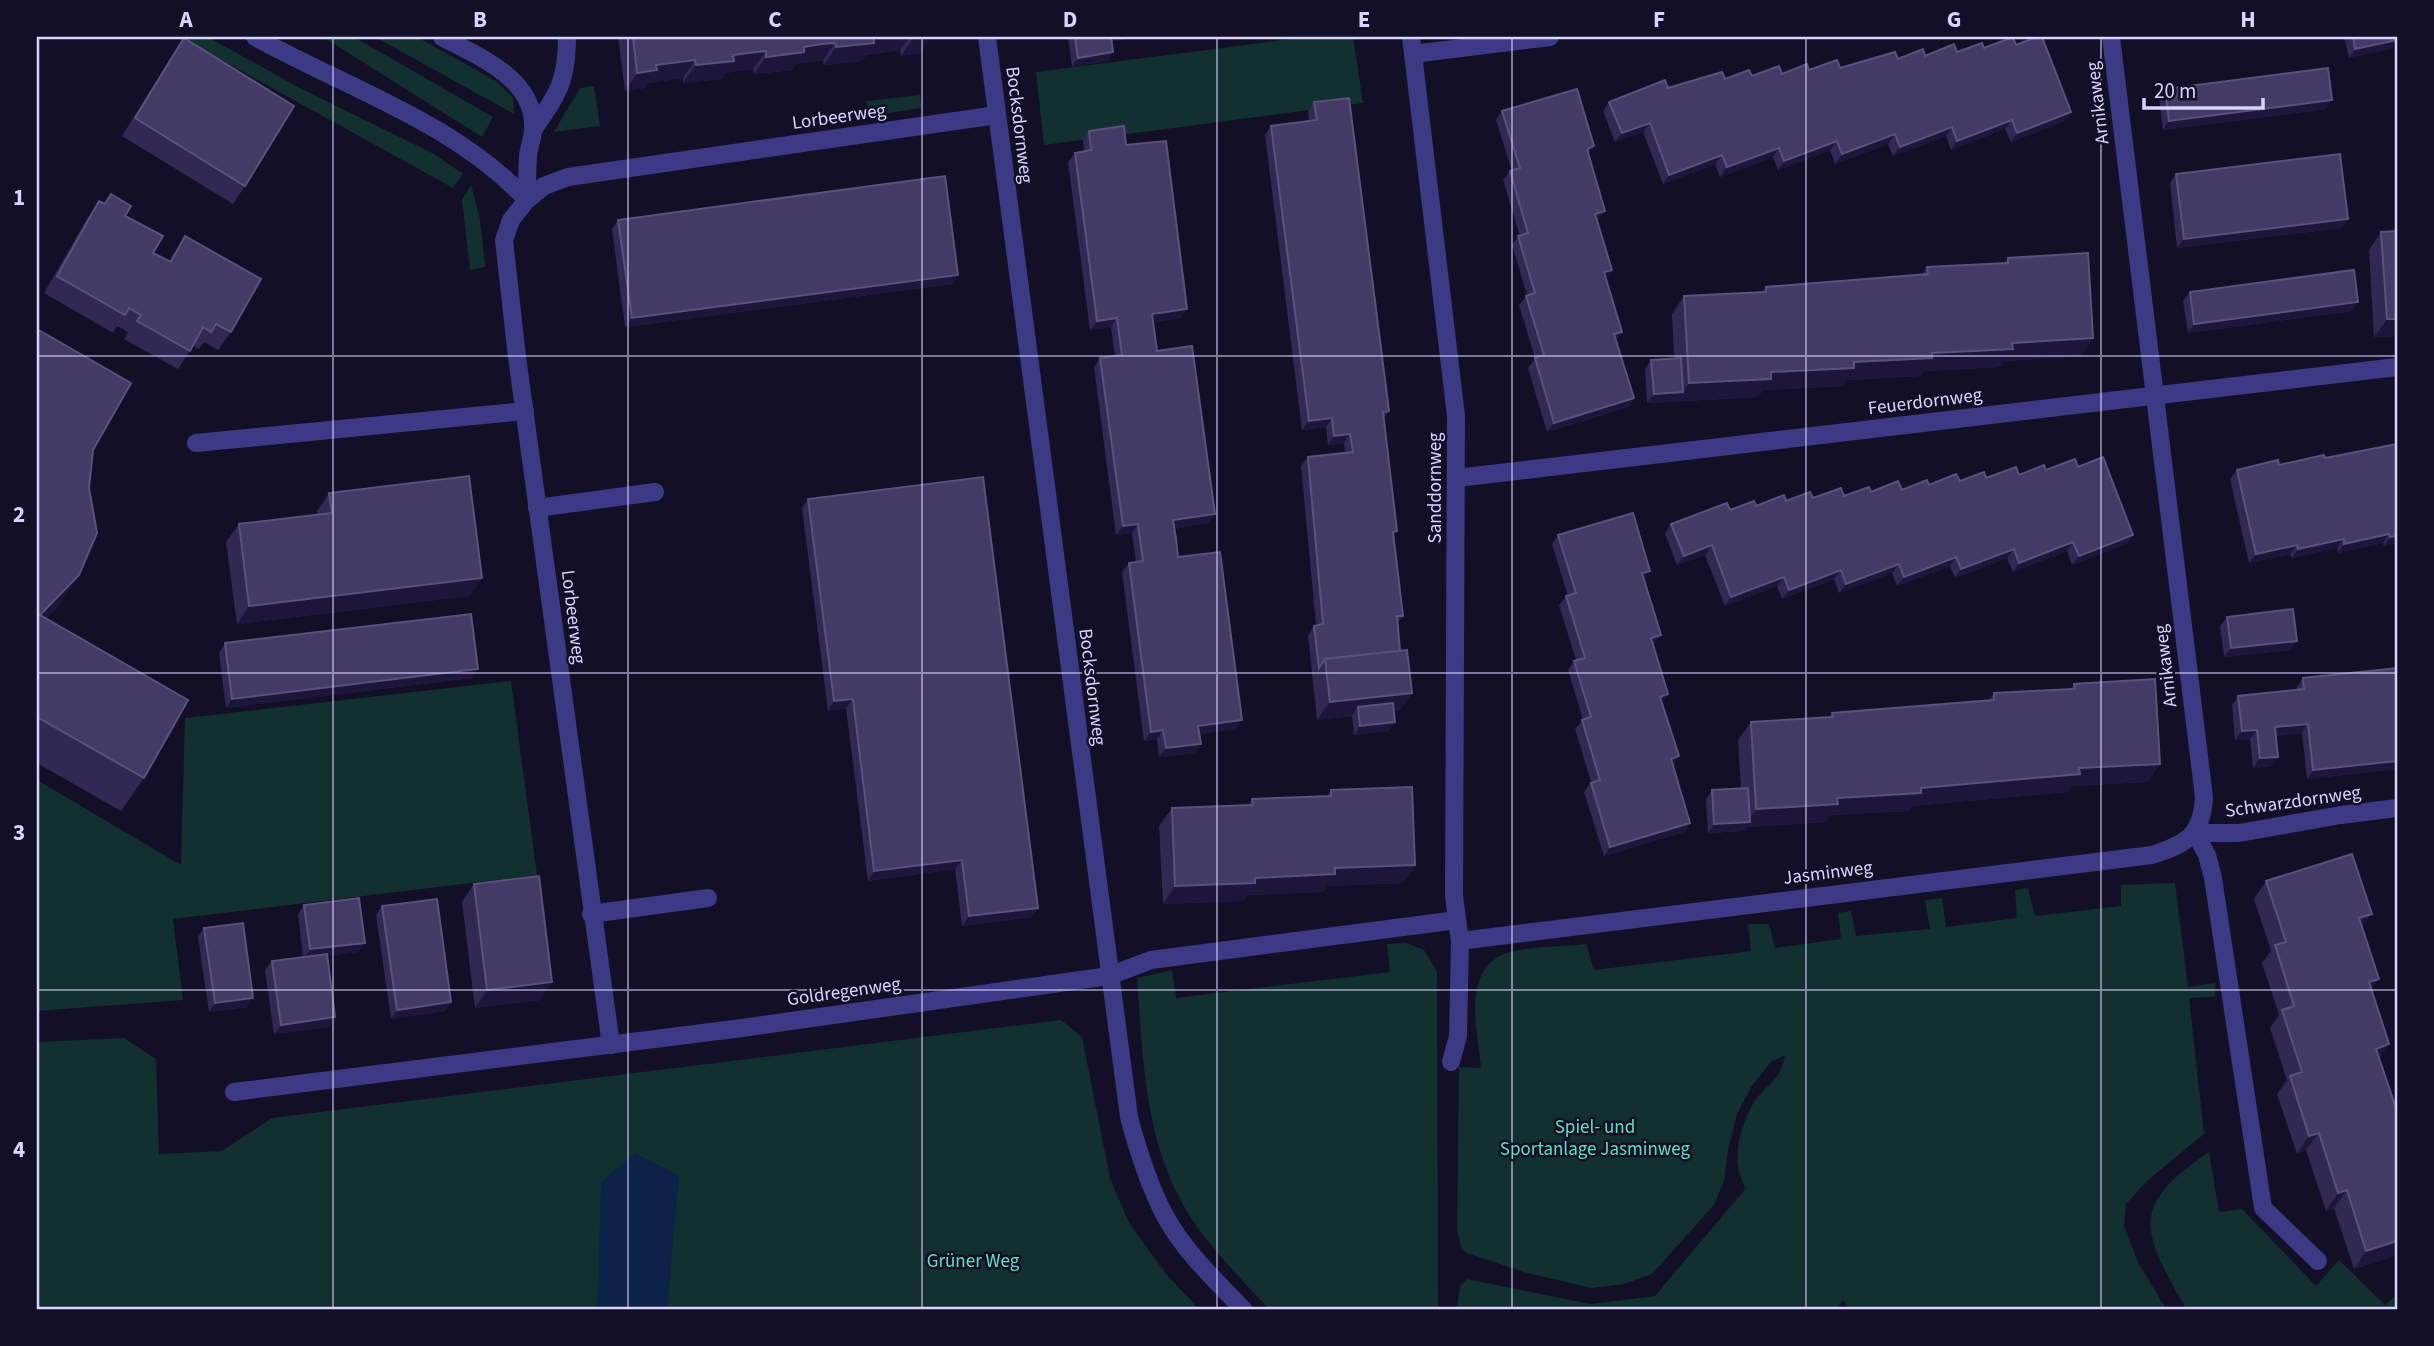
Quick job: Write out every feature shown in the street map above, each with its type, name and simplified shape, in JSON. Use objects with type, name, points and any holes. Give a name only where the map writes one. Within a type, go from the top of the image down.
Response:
[{"type":"street","points":[[256,37],[441,132],[503,175],[527,200]]},
{"type":"street","points":[[442,37],[503,71],[520,88],[532,108],[533,130],[528,153],[527,200]]},
{"type":"street","points":[[533,130],[556,97],[567,69],[567,37]]},
{"type":"street","name":"Bocksdornweg","points":[[987,37],[1129,1117],[1144,1170],[1165,1215],[1194,1257],[1243,1309]]},
{"type":"street","points":[[1412,45],[1550,37]]},
{"type":"street","name":"Arnikaweg","points":[[2111,37],[2204,797],[2203,816],[2195,833]]},
{"type":"street","name":"Sanddornweg","points":[[1412,45],[1456,416],[1454,896],[1460,941],[1458,1036],[1451,1062]]},
{"type":"street","name":"Lorbeerweg","points":[[611,1045],[537,508],[504,240],[511,220],[527,200],[544,186],[568,177],[997,115]]},
{"type":"street","name":"Feuerdornweg","points":[[1457,478],[2397,367]]},
{"type":"street","points":[[196,443],[525,411]]},
{"type":"street","points":[[537,508],[655,492]]},
{"type":"street","name":"Schwarzdornweg","points":[[2195,833],[2239,833],[2397,808]]},
{"type":"street","points":[[2195,833],[2207,855],[2213,878],[2263,1208],[2318,1261]]},
{"type":"street","name":"Jasminweg","points":[[1460,941],[2152,855],[2177,847],[2195,833]]},
{"type":"street","points":[[591,914],[708,898]]},
{"type":"street","name":"Goldregenweg","points":[[234,1092],[611,1045],[1109,976],[1151,960],[1458,920]]},
{"type":"green space","points":[[180,37],[208,37],[298,87],[434,154],[463,174],[453,188]]},
{"type":"green space","points":[[323,37],[354,37],[493,117],[482,137]]},
{"type":"green space","points":[[375,37],[417,37],[496,81],[513,97],[514,114]]},
{"type":"green space","points":[[1306,37],[1353,37],[1363,103],[1044,145],[1036,72]]},
{"type":"green space","points":[[594,86],[600,126],[554,132],[580,88]]},
{"type":"green space","points":[[920,95],[921,108],[875,115],[865,101]]},
{"type":"green space","points":[[471,185],[480,219],[485,267],[470,270],[462,200]]},
{"type":"green space","points":[[511,681],[537,875],[173,919],[183,1000],[37,1011],[37,780],[181,865],[185,718]]},
{"type":"green space","name":"Spiel- und Sportanlage Jasminweg","points":[[2175,883],[2188,987],[2215,983],[2215,997],[2189,998],[2204,1134],[2148,1180],[2126,1204],[2124,1227],[2138,1262],[2166,1309],[1849,1309],[1843,1300],[1837,1309],[1457,1309],[1460,1286],[1467,1279],[1590,1304],[1655,1296],[1746,1188],[1738,1168],[1740,1135],[1753,1104],[1780,1071],[1785,1055],[1771,1062],[1751,1087],[1737,1114],[1724,1181],[1714,1205],[1652,1274],[1624,1284],[1591,1288],[1524,1272],[1467,1253],[1461,1247],[1457,1230],[1459,1067],[1481,1068],[1475,1005],[1477,989],[1482,975],[1491,963],[1504,954],[1533,948],[1586,944],[1594,970],[1751,951],[1748,924],[1769,924],[1775,948],[1841,939],[1838,913],[1851,911],[1856,936],[1930,929],[1925,900],[1942,898],[1946,927],[2017,918],[2015,890],[2028,888],[2035,916],[2121,906],[2121,885]]},
{"type":"green space","points":[[1407,943],[1424,950],[1437,971],[1438,1309],[1269,1309],[1199,1229],[1175,1189],[1163,1160],[1148,1101],[1137,978],[1172,970],[1176,998],[1390,972],[1387,944]]},
{"type":"green space","name":"Grüner Weg","points":[[1061,1020],[1082,1037],[1110,1178],[1129,1223],[1166,1274],[1199,1309],[37,1309],[37,1042],[124,1038],[156,1059],[159,1154],[222,1151],[272,1118]]},
{"type":"green space","points":[[2209,1152],[2219,1212],[2242,1209],[2316,1286],[2339,1260],[2385,1305],[2397,1294],[2397,1309],[2186,1309],[2160,1260],[2153,1240],[2151,1222],[2154,1206],[2165,1189],[2183,1171]]},
{"type":"water","points":[[635,1153],[679,1175],[667,1309],[597,1309],[601,1182]]},
{"type":"building","points":[[633,37],[874,37],[874,43],[836,47],[835,43],[821,44],[804,47],[804,52],[766,57],[766,51],[748,53],[733,55],[734,61],[696,65],[695,60],[656,65],[657,70],[637,73]]},
{"type":"building","points":[[1111,37],[1113,52],[1078,58],[1075,38]]},
{"type":"building","points":[[2013,37],[2016,45],[2042,37],[2071,112],[2017,133],[2012,120],[1957,141],[1952,127],[1900,147],[1895,134],[1842,154],[1837,141],[1784,161],[1779,148],[1727,167],[1722,155],[1669,175],[1650,123],[1622,133],[1609,102],[1665,80],[1668,88],[1722,72],[1725,79],[1749,70],[1752,76],[1779,66],[1782,74],[1807,64],[1809,70],[1837,60],[1840,68],[1895,52],[1898,59],[1923,49],[1925,56],[1954,44],[1957,52],[1982,43],[1984,48]]},
{"type":"building","points":[[2353,37],[2397,37],[2397,40],[2355,49]]},
{"type":"building","points":[[184,38],[294,106],[245,186],[135,118]]},
{"type":"building","points":[[2328,68],[2332,100],[2169,121],[2165,89]]},
{"type":"building","points":[[1577,89],[1594,146],[1587,149],[1605,211],[1595,214],[1612,270],[1604,272],[1622,332],[1614,334],[1634,398],[1554,423],[1535,358],[1544,355],[1526,296],[1535,293],[1518,236],[1528,233],[1510,171],[1520,168],[1502,111]]},
{"type":"building","points":[[1349,98],[1389,411],[1383,412],[1397,531],[1393,532],[1403,616],[1397,616],[1400,651],[1325,659],[1319,668],[1314,626],[1323,624],[1308,457],[1353,452],[1350,434],[1334,436],[1332,418],[1309,421],[1271,126],[1317,120],[1314,102]]},
{"type":"building","points":[[1124,126],[1126,145],[1166,141],[1187,309],[1152,314],[1157,351],[1192,346],[1215,514],[1173,520],[1178,557],[1220,552],[1242,720],[1198,726],[1201,744],[1166,748],[1163,730],[1151,732],[1129,563],[1143,561],[1138,524],[1123,526],[1100,358],[1122,355],[1117,318],[1097,321],[1075,153],[1091,150],[1089,131]]},
{"type":"building","points":[[2340,154],[2348,219],[2184,239],[2176,174]]},
{"type":"building","points":[[945,176],[958,275],[632,318],[618,220]]},
{"type":"building","points":[[111,194],[131,206],[125,216],[163,236],[153,253],[171,262],[185,236],[261,279],[231,332],[216,324],[211,332],[203,327],[190,351],[137,321],[141,315],[129,308],[125,315],[57,276],[99,201],[105,204]]},
{"type":"building","points":[[2397,231],[2397,319],[2387,319],[2381,232]]},
{"type":"building","points":[[2088,253],[2093,338],[2012,343],[2013,349],[1932,353],[1932,358],[1854,362],[1854,368],[1771,372],[1771,379],[1689,383],[1684,296],[1766,292],[1766,287],[1928,274],[1927,267],[2008,263],[2008,258]]},
{"type":"building","points":[[2354,270],[2358,302],[2194,324],[2190,292]]},
{"type":"building","points":[[37,329],[131,383],[93,450],[89,488],[97,533],[79,575],[40,615],[188,700],[144,778],[37,717]]},
{"type":"building","points":[[1681,358],[1683,392],[1654,394],[1651,360]]},
{"type":"building","points":[[2397,444],[2397,536],[2390,537],[2389,534],[2344,544],[2344,539],[2298,549],[2297,545],[2256,554],[2237,470],[2278,460],[2279,465]]},
{"type":"building","points":[[2103,457],[2133,535],[2079,556],[2073,542],[2019,563],[2014,549],[1961,569],[1956,557],[1904,577],[1899,564],[1846,584],[1841,570],[1789,590],[1784,577],[1731,597],[1712,545],[1684,556],[1671,524],[1727,503],[1730,510],[1754,501],[1756,506],[1784,495],[1786,501],[1810,492],[1813,498],[1841,488],[1844,496],[1869,487],[1871,492],[1898,481],[1902,490],[1927,480],[1929,485],[1956,474],[1960,481],[1984,472],[1986,478],[2016,467],[2019,475],[2044,465],[2046,470],[2075,459],[2078,467]]},
{"type":"building","points":[[469,476],[482,578],[249,606],[239,524],[332,513],[329,493]]},
{"type":"building","points":[[983,477],[1038,908],[969,916],[962,860],[874,871],[853,699],[834,701],[808,499]]},
{"type":"building","points":[[1633,513],[1650,571],[1642,573],[1661,635],[1651,638],[1668,694],[1660,697],[1679,756],[1671,759],[1690,823],[1610,847],[1591,783],[1600,780],[1582,720],[1591,717],[1574,661],[1585,658],[1566,596],[1576,593],[1558,535]]},
{"type":"building","points":[[2293,609],[2297,641],[2231,648],[2227,617]]},
{"type":"building","points":[[471,614],[478,669],[232,699],[225,643]]},
{"type":"building","points":[[1407,650],[1412,693],[1330,702],[1325,659]]},
{"type":"building","points":[[2397,668],[2397,761],[2313,770],[2308,724],[2275,727],[2278,757],[2260,758],[2257,730],[2242,731],[2238,696],[2304,689],[2303,678]]},
{"type":"building","points":[[2155,679],[2160,764],[2079,768],[2080,774],[1921,788],[1921,793],[1837,798],[1838,804],[1756,809],[1751,722],[1833,717],[1832,713],[1994,700],[1994,693],[2075,689],[2074,684]]},
{"type":"building","points":[[1393,703],[1395,722],[1360,726],[1358,707]]},
{"type":"building","points":[[1412,787],[1415,865],[1335,868],[1335,874],[1255,878],[1255,883],[1175,886],[1172,808],[1253,805],[1252,799],[1331,796],[1331,790]]},
{"type":"building","points":[[1748,788],[1750,822],[1714,824],[1712,790]]},
{"type":"building","points":[[2352,854],[2372,914],[2359,918],[2379,979],[2369,982],[2389,1044],[2376,1049],[2397,1108],[2397,1241],[2366,1251],[2347,1190],[2338,1193],[2319,1133],[2309,1136],[2290,1076],[2302,1072],[2282,1010],[2294,1006],[2275,945],[2286,942],[2266,881]]},
{"type":"building","points":[[539,876],[552,982],[487,990],[474,884]]},
{"type":"building","points":[[359,898],[365,943],[310,949],[304,905]]},
{"type":"building","points":[[437,899],[451,1002],[397,1010],[382,906]]},
{"type":"building","points":[[243,923],[253,998],[215,1003],[204,928]]},
{"type":"building","points":[[327,954],[335,1017],[281,1025],[272,961]]}]
